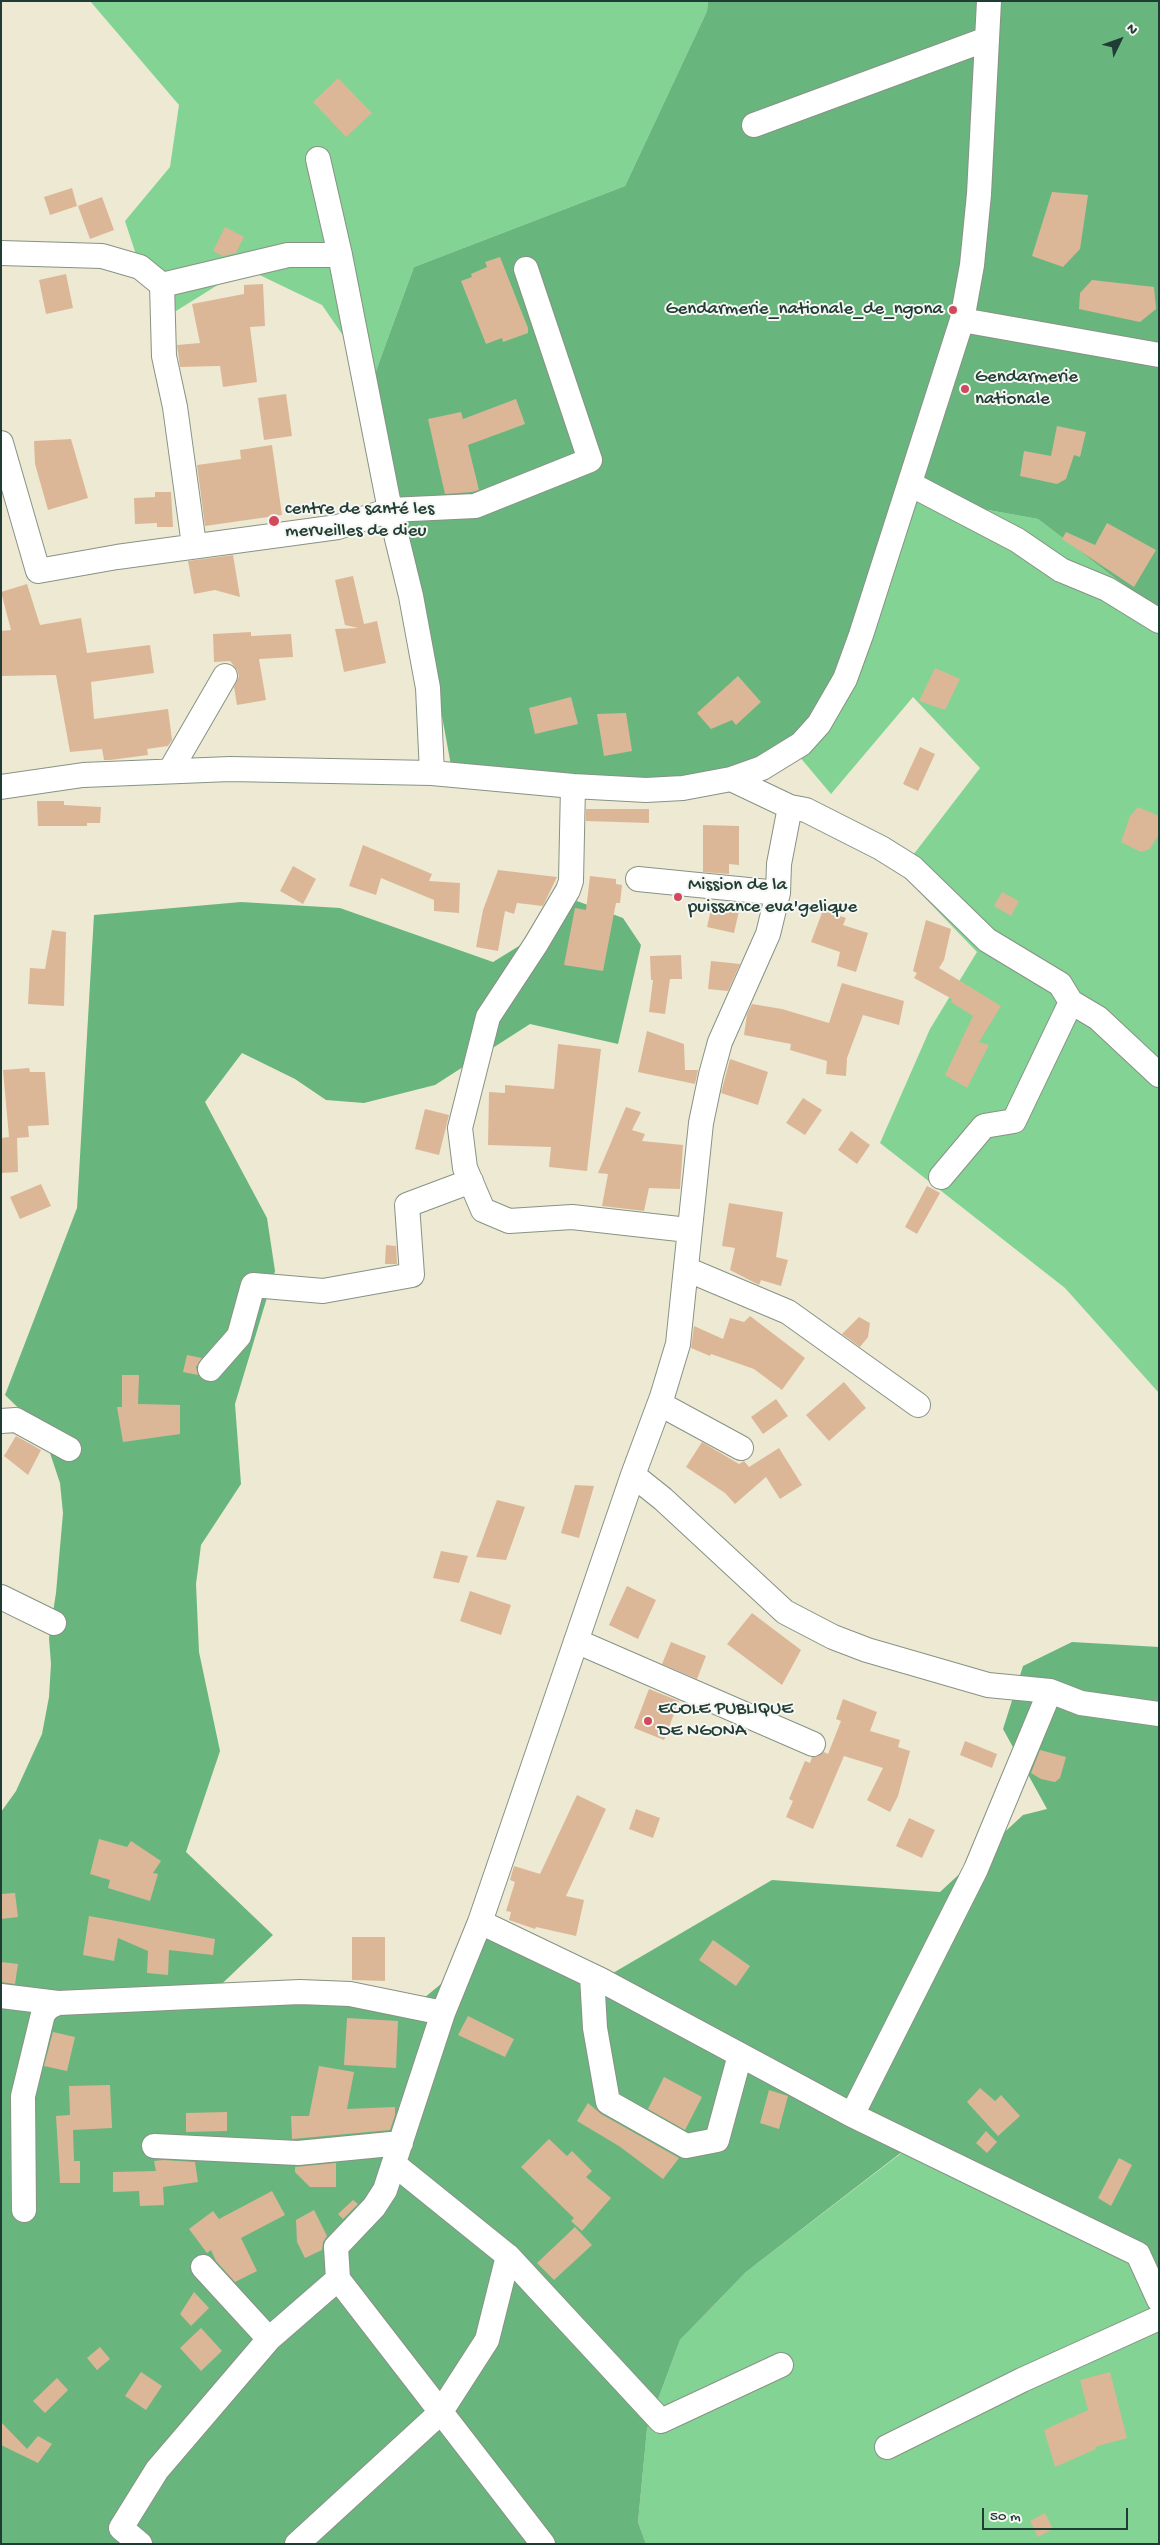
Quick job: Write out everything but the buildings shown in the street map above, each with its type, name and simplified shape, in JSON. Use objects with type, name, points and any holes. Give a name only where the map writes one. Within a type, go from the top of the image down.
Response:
[{"type":"street","points":[[1,787],[83,775],[250,769],[432,773],[573,786],[646,790],[683,788],[730,779],[762,768],[801,744],[827,710],[845,679],[861,635],[962,320],[972,265],[979,194],[989,1]]},
{"type":"street","points":[[754,125],[987,39]]},
{"type":"street","points":[[318,159],[340,255],[390,510],[411,596],[428,688],[432,773]]},
{"type":"street","points":[[1,253],[102,256],[140,267],[162,285],[164,356],[175,407],[194,545]]},
{"type":"street","points":[[162,285],[288,254],[340,255]]},
{"type":"street","points":[[1,444],[38,571],[194,545],[331,529],[390,510],[474,506],[590,460],[526,269]]},
{"type":"street","points":[[962,320],[1159,355]]},
{"type":"street","points":[[910,484],[1016,540],[1061,570],[1107,589],[1159,621]]},
{"type":"street","points":[[170,771],[225,676]]},
{"type":"street","points":[[730,779],[790,807],[806,810],[881,848],[913,868],[987,940],[1060,984],[1071,1002],[1098,1018],[1159,1075]]},
{"type":"street","points":[[573,786],[571,881],[568,890],[536,944],[492,1010],[483,1034],[460,1128],[465,1168],[483,1210],[508,1221],[572,1217],[688,1230]]},
{"type":"street","points":[[534,2541],[338,2279],[336,2247],[378,2202],[385,2190],[443,2013],[480,1922],[633,1475],[660,1404],[678,1344],[688,1230],[701,1124],[711,1075],[720,1042],[768,934],[778,893],[779,864],[790,807]]},
{"type":"street","points":[[638,879],[778,893]]},
{"type":"street","points":[[941,1177],[984,1126],[1014,1121],[1071,1002]]},
{"type":"street","points":[[210,1369],[239,1336],[253,1286],[322,1291],[412,1275],[407,1205],[471,1181]]},
{"type":"street","points":[[686,1269],[788,1312],[918,1405]]},
{"type":"street","points":[[660,1404],[741,1448]]},
{"type":"street","points":[[1,1421],[16,1420],[69,1449]]},
{"type":"street","points":[[633,1475],[663,1499],[785,1612],[833,1637],[867,1650],[988,1685],[1050,1691],[1081,1703],[1159,1714]]},
{"type":"street","points":[[1,1597],[54,1623]]},
{"type":"street","points":[[576,1641],[813,1744]]},
{"type":"street","points":[[852,2115],[976,1869],[1050,1691]]},
{"type":"street","points":[[480,1922],[592,1976],[852,2115],[1148,2258],[1159,2300]]},
{"type":"street","points":[[592,1976],[595,2028],[608,2102],[686,2146],[717,2140],[740,2055]]},
{"type":"street","points":[[1,1996],[58,2003],[300,1992],[350,1994],[443,2013]]},
{"type":"street","points":[[24,2210],[24,2096],[43,2014],[49,2007],[58,2003]]},
{"type":"street","points":[[154,2146],[298,2153],[397,2154],[508,2256],[661,2421],[782,2365]]},
{"type":"street","points":[[296,2544],[440,2413],[487,2340],[508,2256]]},
{"type":"street","points":[[203,2267],[270,2338]]},
{"type":"street","points":[[140,2544],[121,2528],[157,2470],[270,2338],[338,2279]]},
{"type":"street","points":[[887,2447],[1022,2380],[1159,2318]]},
{"type":"green space","points":[[90,1],[708,1],[707,11],[625,186],[414,267],[373,379],[322,305],[245,268],[176,311],[144,279],[125,221],[170,167],[179,105]]},
{"type":"green space","points":[[708,1],[1159,1],[1159,612],[1038,519],[977,508],[911,492],[813,730],[713,789],[452,771],[420,596],[373,379],[414,267],[625,186],[707,11]]},
{"type":"green space","points":[[910,492],[977,508],[1038,519],[1159,612],[1159,1393],[1065,1288],[880,1143],[930,1029],[977,952],[900,872],[980,768],[913,697],[831,794],[793,749]]},
{"type":"green space","points":[[577,901],[623,918],[641,945],[618,1044],[530,1024],[435,1085],[364,1103],[326,1100],[295,1079],[242,1053],[205,1102],[267,1218],[275,1271],[235,1404],[241,1484],[201,1545],[196,1584],[199,1652],[220,1751],[186,1852],[273,1935],[207,1998],[300,1992],[407,2012],[470,1960],[480,1922],[601,1980],[772,1880],[940,1892],[1023,1815],[1047,1809],[1003,1729],[1023,1666],[1072,1642],[1159,1647],[1159,2269],[907,2148],[746,2272],[680,2340],[647,2429],[638,2522],[646,2544],[1,2544],[1,1812],[16,1791],[42,1734],[49,1697],[51,1664],[49,1638],[56,1593],[63,1513],[60,1483],[43,1432],[5,1395],[77,1208],[94,915],[241,902],[340,908],[493,962],[532,938]]},
{"type":"green space","points":[[908,2148],[1159,2269],[1159,2544],[646,2544],[638,2522],[647,2429],[680,2340],[746,2272]]},
{"type":"place","name":"Gendarmerie_nationale_de_ngona","points":[[953,310]]},
{"type":"place","name":"Gendarmerie nationale","points":[[965,389]]},
{"type":"place","name":"centre de santé les merveilles de dieu","points":[[274,521]]},
{"type":"place","name":"Mission de la puissance eva'gelique","points":[[678,897]]},
{"type":"place","name":"ECOLE PUBLIQUE DE NGONA","points":[[648,1721]]}]
